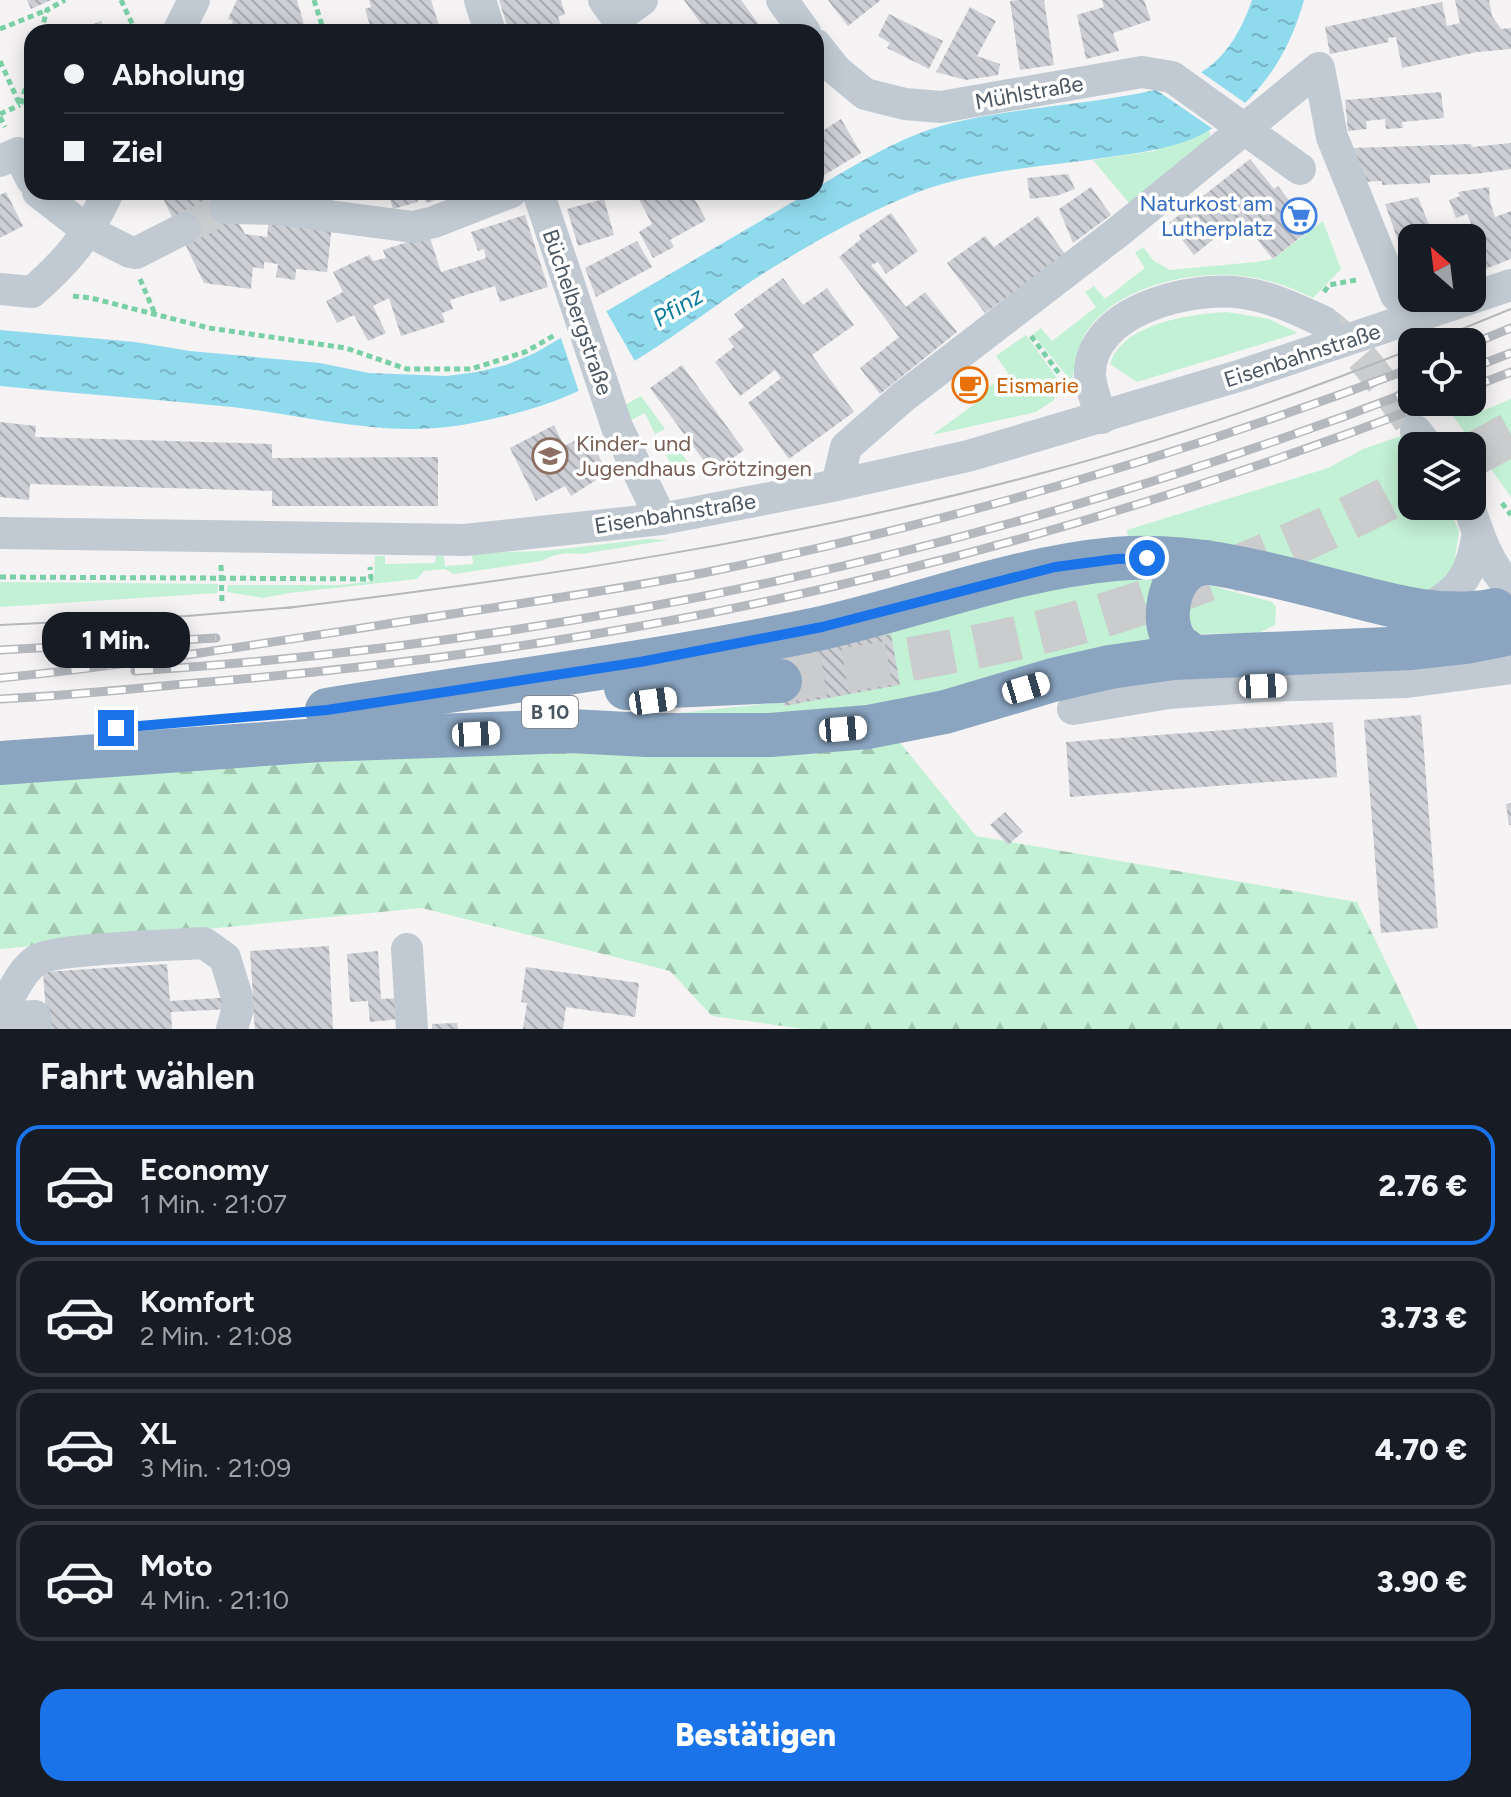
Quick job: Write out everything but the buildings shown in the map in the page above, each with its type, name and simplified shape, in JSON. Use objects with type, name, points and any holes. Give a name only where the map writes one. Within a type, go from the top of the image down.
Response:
[{"type":"highway","points":[[324,725],[807,630],[1055,567],[1116,559],[1206,562],[1270,574],[1419,613],[1454,615],[1511,607]]},
{"type":"highway","points":[[1178,662],[1168,603],[1174,587],[1187,570],[1206,562]]},
{"type":"highway","points":[[1253,654],[1275,646],[1291,635],[1298,624],[1299,600],[1290,588],[1270,574]]},
{"type":"highway","points":[[324,725],[647,735],[770,735],[868,727],[945,712],[1053,680],[1178,662],[1253,654],[1412,648],[1511,633]]},
{"type":"highway","name":"B 10","points":[[0,738],[324,725],[472,720],[661,700],[780,681],[648,687],[471,702],[324,725],[0,763]]},
{"type":"street","points":[[182,24],[194,0]]},
{"type":"street","points":[[480,0],[488,24]]},
{"type":"street","points":[[604,0],[617,18],[642,0]]},
{"type":"street","points":[[782,0],[799,24]]},
{"type":"street","name":"Mühlstraße","points":[[824,55],[836,70],[865,94],[905,104],[941,107],[1142,72],[1172,77],[1297,166],[1332,137]]},
{"type":"street","points":[[837,485],[846,447],[903,397],[1014,313],[1239,123],[1319,68],[1332,137],[1396,295]]},
{"type":"street","points":[[0,161],[18,153],[24,165]]},
{"type":"street","points":[[48,200],[88,231],[136,253],[185,228]]},
{"type":"street","points":[[0,289],[32,292],[66,262],[88,231],[104,200]]},
{"type":"street","points":[[225,208],[276,209],[413,227],[490,200]]},
{"type":"street","name":"Büchelbergstraße","points":[[541,200],[617,427],[661,519]]},
{"type":"street","name":"Eisenbahnstraße","points":[[0,533],[465,540],[661,519],[968,456],[1098,407],[1245,374],[1511,285]]},
{"type":"street","points":[[1098,407],[1090,376],[1092,359],[1102,339],[1119,323],[1144,308],[1176,296],[1215,291],[1244,293],[1282,303],[1326,308]]},
{"type":"street","points":[[1419,613],[1446,599],[1462,585],[1472,562],[1473,520]]},
{"type":"street","points":[[1476,520],[1502,579],[1511,588]]},
{"type":"street","points":[[1480,520],[1511,549]]},
{"type":"street","points":[[1073,709],[1178,662],[1263,686],[1407,682],[1511,668]]},
{"type":"street","points":[[1,1029],[0,1018],[19,977],[38,959],[204,943],[225,958],[236,1012]]},
{"type":"street","points":[[407,949],[412,1029]]},
{"type":"street","points":[[0,1018],[35,1016],[36,1029]]},
{"type":"path","points":[[0,29],[65,0]]},
{"type":"path","points":[[121,0],[132,24]]},
{"type":"path","points":[[314,0],[322,24]]},
{"type":"path","points":[[43,24],[47,10]]},
{"type":"path","points":[[0,61],[20,105]]},
{"type":"path","points":[[0,114],[20,105],[24,91]]},
{"type":"path","points":[[1326,308],[1324,291],[1329,285],[1356,280]]},
{"type":"path","points":[[32,292],[91,298],[209,328],[346,348],[407,369],[471,369],[498,362],[525,352],[580,321]]},
{"type":"path","points":[[1014,313],[1066,383],[1098,407]]},
{"type":"path","points":[[0,577],[371,579],[369,540]]},
{"type":"path","points":[[222,592],[222,604]]},
{"type":"green space","points":[[1208,131],[1210,141],[1129,203],[1093,160],[1154,151]]},
{"type":"green space","points":[[1323,221],[1341,269],[1313,298],[1272,282],[1229,275],[1188,277],[1146,288],[1109,308],[1094,322],[1082,339],[1085,341],[1071,381],[1033,334],[1041,328],[1052,341],[1096,307],[1085,292],[1094,286],[1105,299],[1145,268],[1135,253],[1143,247],[1154,261],[1170,270],[1256,262],[1273,259]]},
{"type":"green space","points":[[1227,312],[1269,319],[1298,333],[1137,382],[1110,364],[1117,350],[1143,330],[1195,315]]},
{"type":"green space","points":[[1026,335],[1059,381],[1054,400],[1036,412],[932,435],[976,403],[974,398],[1008,373],[996,356]]},
{"type":"green space","points":[[641,396],[665,429],[655,434],[645,413],[627,422],[621,407]]},
{"type":"green space","points":[[1511,399],[1511,497],[1486,462],[1486,432],[1464,432],[1453,416],[1486,416],[1486,409]]},
{"type":"green space","points":[[1398,437],[1398,520],[1454,520],[1459,531],[1456,568],[1427,597],[1128,538],[1127,530],[1328,468],[1363,449]]},
{"type":"green space","points":[[673,442],[689,464],[691,473],[684,477],[655,480],[674,471],[662,447]]},
{"type":"green space","points":[[648,539],[668,540],[582,554],[561,554],[541,561],[454,574],[445,569],[424,571],[417,579],[263,598],[227,592],[228,585],[340,585],[374,581],[375,556],[385,556],[385,564],[435,563],[436,556],[444,556],[445,566],[473,564],[472,553],[544,551]]},
{"type":"green space","points":[[1153,568],[1156,642],[905,710],[651,716],[783,702],[899,685],[643,673]]},
{"type":"green space","points":[[0,582],[218,584],[217,593],[0,607]]},
{"type":"green space","points":[[1209,585],[1272,602],[1276,607],[1275,625],[1259,633],[1198,634],[1190,627],[1188,595]]},
{"type":"green space","points":[[892,733],[976,836],[1357,902],[1418,1029],[804,1029],[712,1016],[670,971],[422,908],[0,949],[0,784],[266,762]]},
{"type":"water","name":"Pfinz","points":[[1252,0],[1304,0],[1290,40],[1269,75],[1242,106],[1208,131],[1185,142],[1160,148],[965,178],[898,200],[801,250],[624,368],[574,393],[533,408],[462,425],[404,429],[232,407],[0,386],[0,330],[320,363],[369,373],[446,376],[506,365],[535,353],[796,200],[824,200],[824,183],[913,136],[967,120],[1130,95],[1189,79],[1226,51]]},
{"type":"pier","points":[[1198,70],[1248,105],[1213,129],[1152,87]]},
{"type":"pier","points":[[605,309],[636,363],[580,395],[560,335]]},
{"type":"tunnel","points":[[185,228],[225,208]]},
{"type":"tunnel","points":[[1327,324],[1364,361],[1416,431]]},
{"type":"tunnel","points":[[1486,447],[1511,434]]},
{"type":"tunnel","points":[[780,681],[995,643],[1120,610],[1269,554],[1398,493]]},
{"type":"tram line","points":[[1464,328],[1511,309]]},
{"type":"tram line","points":[[286,608],[477,584],[668,554],[952,496],[1185,431],[1398,354]]},
{"type":"tram line","points":[[0,625],[187,616],[295,607]]},
{"type":"railway","points":[[1486,338],[1511,328]]},
{"type":"railway","points":[[1486,363],[1511,353]]},
{"type":"railway","points":[[1486,382],[1511,372]]},
{"type":"railway","points":[[0,678],[160,659],[570,596],[802,552],[979,508],[1154,457],[1398,373]]},
{"type":"railway","points":[[135,671],[299,657],[461,638],[623,611],[784,579],[943,541],[1101,497],[1258,447],[1398,396]]},
{"type":"railway","points":[[0,699],[390,664],[702,615],[914,567],[1020,539],[1228,475],[1398,415]]},
{"type":"railway","points":[[0,650],[216,638]]},
{"type":"place","name":"Naturkost am Lutherplatz","points":[[1299,216]]},
{"type":"place","name":"Eismarie","points":[[970,385]]},
{"type":"place","name":"Kinder- und Jugendhaus Grötzingen","points":[[550,456]]},
{"type":"route","points":[[116,728],[327,710],[640,662],[822,627],[1055,567],[1147,558]]}]
